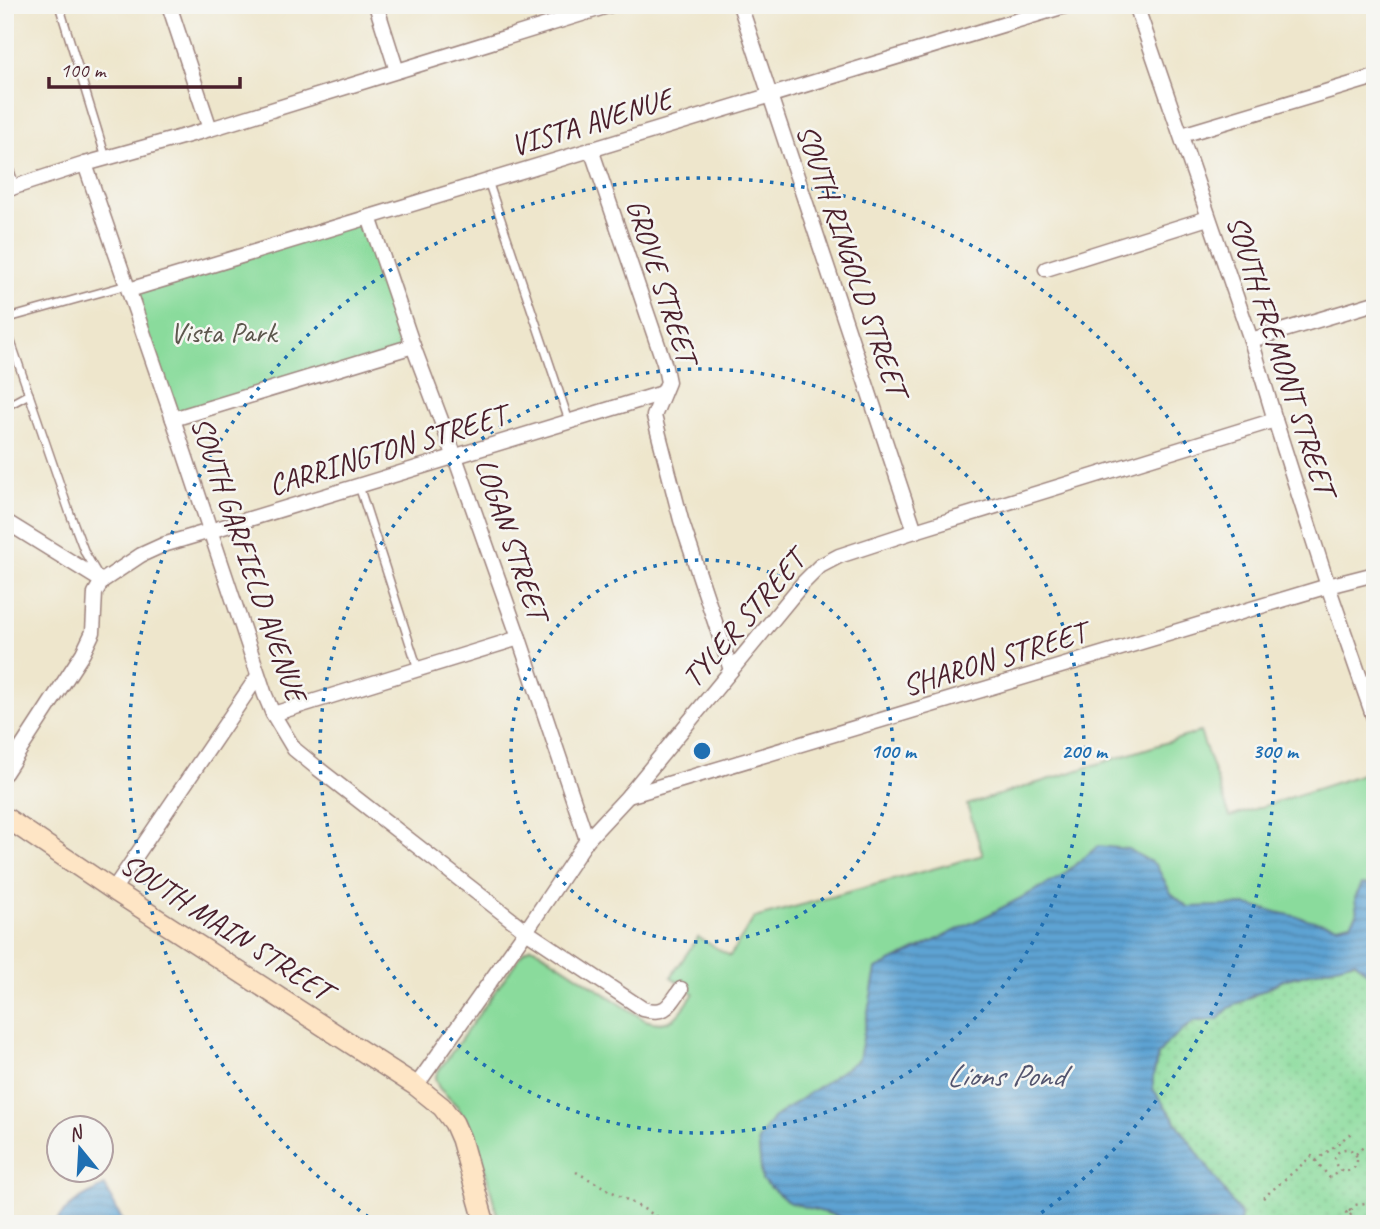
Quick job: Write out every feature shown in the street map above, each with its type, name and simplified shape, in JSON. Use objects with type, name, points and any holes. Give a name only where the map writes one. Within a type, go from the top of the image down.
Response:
[{"type":"main road","name":"SOUTH MAIN STREET","points":[[5,817],[416,1086],[442,1107],[454,1123],[464,1148],[485,1224]]},
{"type":"street","points":[[169,5],[211,129]]},
{"type":"street","points":[[376,5],[397,71]]},
{"type":"street","points":[[5,167],[9,189],[611,5]]},
{"type":"street","name":"SOUTH RINGOLD STREET","points":[[740,5],[915,531]]},
{"type":"street","name":"VISTA AVENUE","points":[[128,288],[1068,5]]},
{"type":"street","name":"SOUTH FREMONT STREET","points":[[1136,5],[1251,340],[1328,586],[1375,721]]},
{"type":"street","points":[[1182,135],[1375,77]]},
{"type":"street","name":"GROVE STREET","points":[[591,149],[664,363],[668,382],[654,416],[681,520],[731,670]]},
{"type":"street","name":"SOUTH GARFIELD AVENUE","points":[[85,164],[258,676],[273,714],[294,749],[526,931],[643,1009],[655,1012],[664,1010],[681,989]]},
{"type":"street","name":"LOGAN STREET","points":[[369,217],[519,638],[587,840]]},
{"type":"street","points":[[1046,269],[1208,218]]},
{"type":"street","points":[[1251,340],[1375,303]]},
{"type":"street","points":[[173,419],[413,345]]},
{"type":"street","name":"CARRINGTON STREET","points":[[102,581],[141,555],[163,545],[663,393]]},
{"type":"street","name":"TYLER STREET","points":[[416,1086],[587,840],[628,796],[803,583],[820,566],[839,556],[915,531],[1275,420]]},
{"type":"street","points":[[5,521],[102,581],[95,593],[93,632],[88,643],[5,774]]},
{"type":"street","name":"SHARON STREET","points":[[628,796],[1375,574]]},
{"type":"street","points":[[273,714],[519,638]]},
{"type":"street","points":[[113,890],[258,676]]},
{"type":"lane","points":[[59,5],[106,158]]},
{"type":"lane","points":[[488,181],[569,422]]},
{"type":"lane","points":[[5,318],[128,288]]},
{"type":"lane","points":[[5,333],[9,336],[85,554],[102,581]]},
{"type":"lane","points":[[5,407],[29,394]]},
{"type":"lane","points":[[359,486],[419,669]]},
{"type":"path","points":[[1317,1161],[1351,1133]]},
{"type":"path","points":[[1335,1146],[1339,1151]]},
{"type":"path","points":[[1356,1154],[1363,1147]]},
{"type":"path","points":[[1347,1148],[1356,1154],[1354,1168],[1347,1172],[1340,1170],[1335,1164],[1334,1160],[1339,1151],[1347,1148]]},
{"type":"path","points":[[1263,1198],[1312,1156],[1330,1178],[1340,1170]]},
{"type":"path","points":[[1354,1168],[1358,1172]]},
{"type":"path","points":[[576,1172],[671,1224]]},
{"type":"path","points":[[1336,1224],[1343,1223],[1348,1216],[1346,1211],[1355,1205],[1366,1203],[1370,1198],[1368,1193],[1374,1190]]},
{"type":"green space","name":"Vista Park","points":[[369,217],[413,346],[173,419],[129,290]]},
{"type":"green space","points":[[1200,732],[1230,817],[1375,770],[1375,1224],[500,1224],[472,1130],[435,1079],[524,951],[531,947],[538,950],[645,1020],[654,1023],[669,1021],[680,1013],[694,993],[671,977],[698,937],[730,956],[754,918],[983,855],[967,805]]},
{"type":"green space","points":[[1355,961],[1375,980],[1375,1224],[1240,1224],[1240,1215],[1153,1089],[1158,1055],[1168,1042],[1193,1022],[1218,1019],[1229,1008],[1283,980]]},
{"type":"water","name":"Lions Pond","points":[[1098,846],[1128,849],[1156,865],[1171,893],[1188,907],[1247,905],[1337,926],[1351,923],[1357,914],[1355,898],[1362,884],[1375,887],[1375,980],[1355,961],[1283,980],[1229,1008],[1218,1019],[1193,1022],[1168,1042],[1158,1055],[1153,1089],[1241,1215],[1240,1224],[864,1224],[788,1202],[762,1180],[758,1140],[773,1118],[859,1059],[876,969],[1059,878]]},
{"type":"water","points":[[105,1186],[124,1224],[55,1224],[70,1206]]}]
